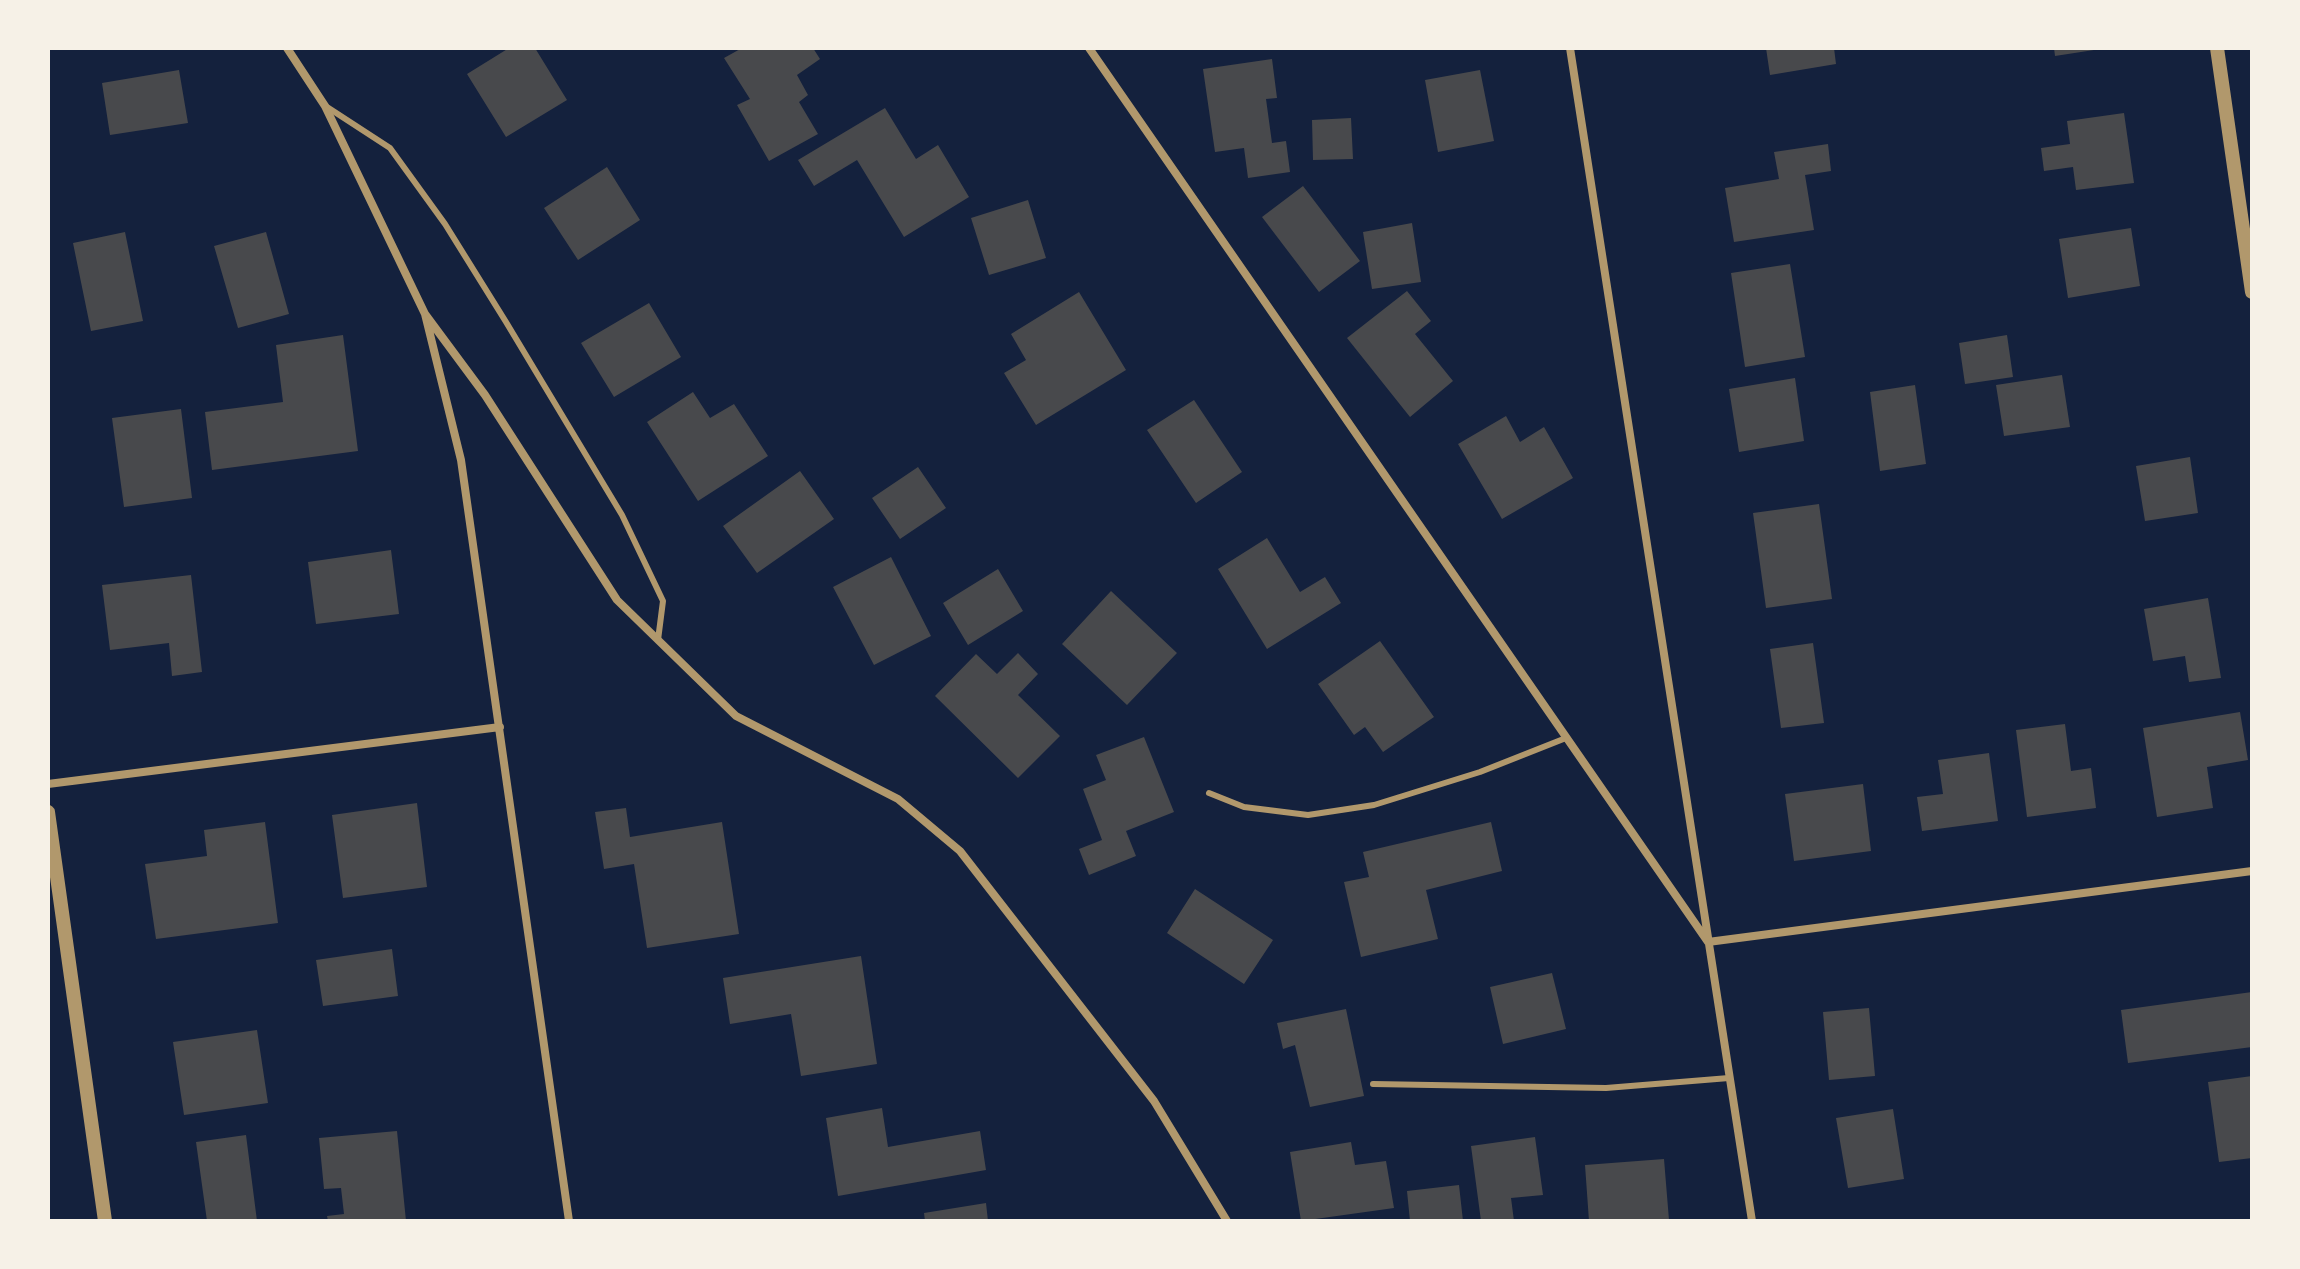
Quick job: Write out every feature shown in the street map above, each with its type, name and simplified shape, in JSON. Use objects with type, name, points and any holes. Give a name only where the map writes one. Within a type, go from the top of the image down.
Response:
[{"type":"street","points":[[287,48],[325,106],[425,314],[485,395],[617,600],[736,716],[898,799],[960,851],[1154,1101],[1227,1221]]},
{"type":"street","points":[[1089,48],[1708,942]]},
{"type":"street","points":[[1570,48],[1752,1221]]},
{"type":"street","points":[[2217,48],[2248,239],[2252,292]]},
{"type":"street","points":[[425,314],[461,460],[569,1221]]},
{"type":"street","points":[[48,784],[500,727]]},
{"type":"street","points":[[48,812],[105,1221]]},
{"type":"street","points":[[1708,942],[2252,871]]},
{"type":"lane","points":[[325,106],[390,148],[445,224],[499,310],[622,515],[663,601],[658,640]]},
{"type":"lane","points":[[1209,793],[1244,807],[1308,815],[1374,805],[1480,772],[1566,738]]},
{"type":"lane","points":[[1373,1084],[1606,1088],[1729,1078]]},
{"type":"building","points":[[509,48],[535,48],[567,100],[506,137],[467,74]]},
{"type":"building","points":[[742,48],[813,48],[820,59],[797,75],[808,95],[799,102],[818,134],[769,161],[737,105],[750,99],[724,58]]},
{"type":"building","points":[[1766,48],[1834,48],[1836,64],[1770,75]]},
{"type":"building","points":[[2054,48],[2094,48],[2094,50],[2055,56]]},
{"type":"building","points":[[1272,59],[1277,98],[1266,99],[1272,143],[1286,141],[1290,172],[1248,178],[1244,148],[1215,152],[1203,69]]},
{"type":"building","points":[[179,70],[188,123],[110,135],[102,83]]},
{"type":"building","points":[[1480,70],[1494,141],[1438,152],[1425,80]]},
{"type":"building","points":[[885,108],[916,159],[938,145],[969,197],[904,237],[857,160],[814,186],[798,160]]},
{"type":"building","points":[[2124,113],[2134,183],[2076,190],[2073,167],[2044,171],[2041,148],[2070,144],[2067,121]]},
{"type":"building","points":[[1351,118],[1353,159],[1313,160],[1312,120]]},
{"type":"building","points":[[1828,144],[1831,171],[1805,175],[1814,230],[1734,242],[1725,188],[1779,179],[1774,152]]},
{"type":"building","points":[[607,167],[640,220],[578,260],[544,208]]},
{"type":"building","points":[[1303,186],[1360,261],[1319,292],[1262,217]]},
{"type":"building","points":[[1028,200],[1046,258],[989,275],[971,218]]},
{"type":"building","points":[[1412,223],[1421,282],[1372,289],[1363,232]]},
{"type":"building","points":[[2131,228],[2140,286],[2068,298],[2059,239]]},
{"type":"building","points":[[125,232],[143,321],[91,331],[73,243]]},
{"type":"building","points":[[266,232],[289,314],[238,328],[214,246]]},
{"type":"building","points":[[1790,264],[1805,357],[1745,367],[1731,273]]},
{"type":"building","points":[[1407,291],[1431,321],[1415,334],[1453,381],[1410,417],[1347,338]]},
{"type":"building","points":[[1079,292],[1126,370],[1036,425],[1004,373],[1026,360],[1011,334]]},
{"type":"building","points":[[649,303],[681,357],[614,397],[581,343]]},
{"type":"building","points":[[343,335],[358,451],[212,470],[205,412],[283,402],[276,345]]},
{"type":"building","points":[[2007,335],[2013,377],[1965,384],[1959,343]]},
{"type":"building","points":[[2062,375],[2070,427],[2004,436],[1996,385]]},
{"type":"building","points":[[1795,378],[1804,441],[1739,452],[1729,389]]},
{"type":"building","points":[[1915,385],[1926,464],[1880,471],[1870,392]]},
{"type":"building","points":[[693,392],[710,418],[734,404],[768,456],[698,501],[647,422]]},
{"type":"building","points":[[1194,400],[1242,472],[1196,503],[1147,430]]},
{"type":"building","points":[[181,409],[192,498],[124,507],[112,418]]},
{"type":"building","points":[[1506,416],[1520,442],[1544,427],[1573,478],[1502,519],[1458,444]]},
{"type":"building","points":[[2190,457],[2198,513],[2145,521],[2136,466]]},
{"type":"building","points":[[918,467],[946,508],[900,539],[872,498]]},
{"type":"building","points":[[800,471],[834,519],[757,573],[723,526]]},
{"type":"building","points":[[1819,504],[1832,599],[1766,608],[1753,513]]},
{"type":"building","points":[[1267,538],[1300,592],[1325,577],[1341,603],[1267,649],[1218,569]]},
{"type":"building","points":[[391,550],[399,614],[316,624],[308,562]]},
{"type":"building","points":[[891,557],[931,636],[874,665],[833,587]]},
{"type":"building","points":[[998,569],[1023,611],[968,645],[943,603]]},
{"type":"building","points":[[191,575],[202,672],[172,676],[169,643],[110,650],[102,585]]},
{"type":"building","points":[[1111,591],[1177,653],[1127,705],[1062,644]]},
{"type":"building","points":[[2208,598],[2221,678],[2189,682],[2185,656],[2153,661],[2144,609]]},
{"type":"building","points":[[1380,641],[1434,717],[1383,752],[1365,727],[1354,735],[1318,684]]},
{"type":"building","points":[[1813,643],[1824,723],[1781,728],[1770,649]]},
{"type":"building","points":[[1018,653],[1038,674],[1018,695],[1060,736],[1018,778],[935,696],[976,654],[997,674]]},
{"type":"building","points":[[2240,712],[2248,760],[2207,767],[2213,808],[2157,817],[2143,728]]},
{"type":"building","points":[[2065,724],[2071,771],[2091,768],[2096,808],[2027,817],[2016,730]]},
{"type":"building","points":[[1144,737],[1174,812],[1126,831],[1136,856],[1089,875],[1079,849],[1102,840],[1083,789],[1106,780],[1096,755]]},
{"type":"building","points":[[1989,753],[1998,821],[1922,831],[1917,797],[1943,794],[1938,760]]},
{"type":"building","points":[[1863,784],[1871,851],[1794,861],[1785,794]]},
{"type":"building","points":[[417,803],[427,887],[343,898],[332,815]]},
{"type":"building","points":[[626,808],[630,837],[722,822],[739,934],[647,948],[634,864],[604,869],[595,812]]},
{"type":"building","points":[[265,822],[278,923],[156,939],[145,864],[207,856],[204,830]]},
{"type":"building","points":[[1491,822],[1502,871],[1426,890],[1438,939],[1361,957],[1344,882],[1369,877],[1363,852]]},
{"type":"building","points":[[1195,889],[1273,940],[1244,984],[1167,933]]},
{"type":"building","points":[[392,949],[398,996],[323,1006],[316,960]]},
{"type":"building","points":[[861,956],[877,1064],[801,1076],[791,1014],[730,1024],[723,978]]},
{"type":"building","points":[[1552,973],[1566,1029],[1503,1044],[1490,987]]},
{"type":"building","points":[[2252,992],[2252,1047],[2128,1063],[2121,1010]]},
{"type":"building","points":[[1869,1008],[1875,1076],[1829,1080],[1823,1012]]},
{"type":"building","points":[[1346,1009],[1364,1096],[1310,1107],[1295,1045],[1283,1049],[1277,1023]]},
{"type":"building","points":[[257,1030],[268,1103],[184,1115],[173,1042]]},
{"type":"building","points":[[2252,1076],[2252,1158],[2219,1162],[2208,1082]]},
{"type":"building","points":[[882,1108],[888,1147],[980,1131],[986,1170],[838,1196],[826,1118]]},
{"type":"building","points":[[1893,1109],[1904,1179],[1848,1188],[1836,1118]]},
{"type":"building","points":[[397,1131],[406,1221],[328,1221],[327,1216],[344,1214],[341,1188],[324,1189],[319,1138]]},
{"type":"building","points":[[246,1135],[257,1221],[207,1221],[196,1142]]},
{"type":"building","points":[[1535,1137],[1543,1195],[1511,1198],[1514,1221],[1481,1221],[1471,1146]]},
{"type":"building","points":[[1351,1142],[1355,1165],[1386,1161],[1394,1208],[1301,1221],[1290,1152]]},
{"type":"building","points":[[1664,1159],[1669,1220],[1589,1221],[1585,1165]]},
{"type":"building","points":[[1459,1185],[1463,1221],[1410,1221],[1407,1191]]},
{"type":"building","points":[[986,1203],[988,1221],[925,1221],[924,1213]]}]
